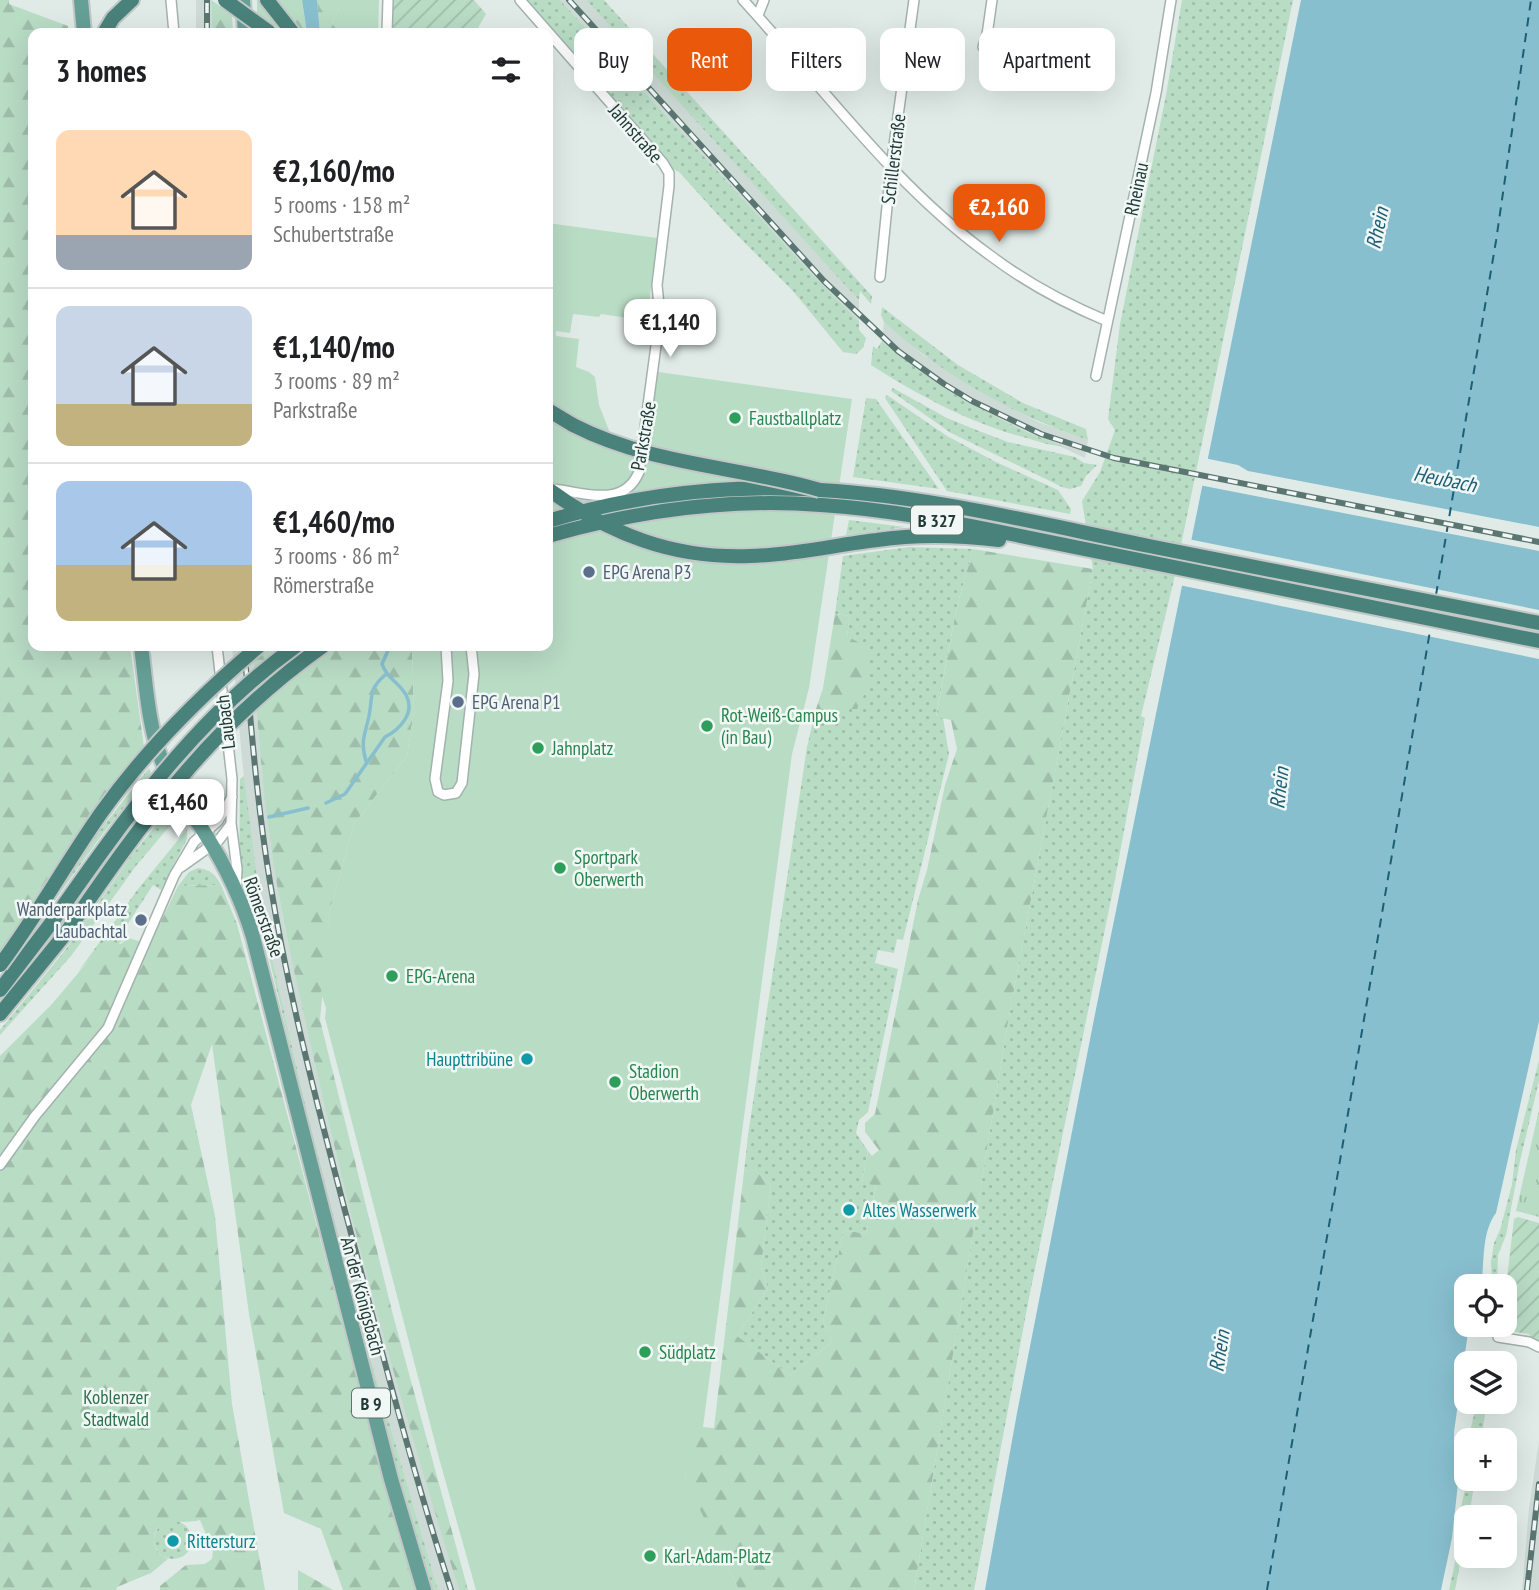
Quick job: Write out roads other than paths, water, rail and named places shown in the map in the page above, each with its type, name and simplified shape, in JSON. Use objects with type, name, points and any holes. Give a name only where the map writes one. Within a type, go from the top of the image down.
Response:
[{"type":"highway","points":[[106,28],[120,10],[132,0]]},
{"type":"highway","points":[[225,0],[262,28]]},
{"type":"highway","points":[[243,0],[265,28]]},
{"type":"highway","points":[[267,0],[289,28]]},
{"type":"highway","name":"B 327","points":[[553,413],[588,432],[646,454],[698,466],[777,478],[820,490]]},
{"type":"highway","name":"B 327","points":[[553,520],[615,504],[690,493],[746,489],[820,490],[887,497],[947,506],[1539,623]]},
{"type":"highway","name":"B 327","points":[[553,492],[590,517],[630,537],[666,548],[710,555],[772,555],[925,536],[986,538],[1095,558],[1128,557]]},
{"type":"highway","name":"B 327","points":[[553,535],[628,517],[734,505],[800,504],[897,513],[1539,641]]},
{"type":"highway","points":[[0,965],[102,812],[129,778],[215,684],[253,651]]},
{"type":"highway","points":[[0,990],[118,827],[170,762],[231,699],[290,651]]},
{"type":"highway","points":[[0,1014],[59,942],[130,840],[178,778],[237,717],[317,651]]},
{"type":"main road","points":[[81,0],[84,28]]},
{"type":"main road","points":[[243,0],[245,28]]},
{"type":"main road","name":"Römerstraße","points":[[142,651],[152,724],[161,758],[236,890],[250,927],[271,1001],[322,1214]]},
{"type":"main road","name":"An der Königsbach","points":[[322,1214],[391,1479],[424,1590]]},
{"type":"street","points":[[171,0],[174,28]]},
{"type":"street","points":[[387,28],[388,0]]},
{"type":"street","name":"Jahnstraße","points":[[520,0],[545,28]]},
{"type":"street","points":[[744,0],[891,167],[957,229],[990,256],[1028,281],[1071,306],[1107,321]]},
{"type":"street","points":[[758,15],[764,0]]},
{"type":"street","name":"Schillerstraße","points":[[880,277],[891,167],[914,0]]},
{"type":"street","points":[[988,28],[992,0]]},
{"type":"street","name":"Rheinau","points":[[1096,376],[1156,93],[1171,0]]},
{"type":"street","name":"Jahnstraße","points":[[553,38],[669,173]]},
{"type":"street","name":"Parkstraße","points":[[553,489],[615,495],[626,491],[639,472],[660,316],[657,285],[669,173]]},
{"type":"street","name":"Laubach","points":[[218,651],[231,770],[231,823],[237,869],[236,890]]},
{"type":"street","points":[[446,651],[448,681],[435,779],[438,792],[444,795],[456,793],[462,783],[474,674],[472,651]]},
{"type":"street","points":[[0,1165],[35,1116],[108,1028],[179,869],[192,845],[218,821],[232,797]]},
{"type":"street","points":[[179,869],[212,845],[231,823]]},
{"type":"street","points":[[1498,1337],[1529,1342],[1539,1347]]},
{"type":"water","points":[[302,0],[317,0],[320,28],[306,28]]},
{"type":"water","points":[[1301,0],[1539,0],[1539,1021],[1496,1213],[1488,1229],[1482,1274],[1454,1274],[1454,1337],[1467,1337],[1465,1351],[1454,1351],[1454,1414],[1457,1414],[1454,1491],[1457,1491],[1452,1538],[1441,1590],[985,1590],[1094,1019]]},
{"type":"waterway","name":"Laubach","points":[[326,803],[345,794],[385,737],[396,730],[407,714],[409,702],[406,695],[382,664],[388,651]]},
{"type":"waterway","name":"Laubach","points":[[366,761],[363,743],[372,694],[385,675]]},
{"type":"waterway","name":"Laubach","points":[[269,817],[308,808]]},
{"type":"railway","points":[[207,0],[207,28]]},
{"type":"railway","points":[[569,0],[824,281],[898,351],[972,401],[1041,434],[1114,458],[1539,542]]},
{"type":"railway","points":[[244,651],[261,823],[288,978],[380,1346],[451,1590]]},
{"type":"railway","points":[[1527,1590],[1539,1484]]},
{"type":"place","name":"Faustballplatz","points":[[735,418]]},
{"type":"place","name":"EPG Arena P3","points":[[589,572]]},
{"type":"place","name":"EPG Arena P1","points":[[458,702]]},
{"type":"place","name":"Rot-Weiß-Campus (in Bau)","points":[[707,726]]},
{"type":"place","name":"Jahnplatz","points":[[538,748]]},
{"type":"place","name":"Sportpark Oberwerth","points":[[560,868]]},
{"type":"place","name":"Wanderparkplatz Laubachtal","points":[[141,920]]},
{"type":"place","name":"EPG-Arena","points":[[392,976]]},
{"type":"place","name":"Haupttribüne","points":[[527,1059]]},
{"type":"place","name":"Stadion Oberwerth","points":[[615,1082]]},
{"type":"place","name":"Altes Wasserwerk","points":[[849,1210]]},
{"type":"place","name":"Südplatz","points":[[645,1352]]},
{"type":"place","name":"Rittersturz","points":[[173,1541]]},
{"type":"place","name":"Karl-Adam-Platz","points":[[650,1556]]},
{"type":"water label","name":"Rhein","points":[[1377,228]]},
{"type":"water label","name":"Heubach","points":[[1445,479]]},
{"type":"water label","name":"Rhein","points":[[1279,788]]},
{"type":"water label","name":"Rhein","points":[[1219,1351]]},
{"type":"park label","name":"Koblenzer Stadtwald","points":[[116,1408]]}]
